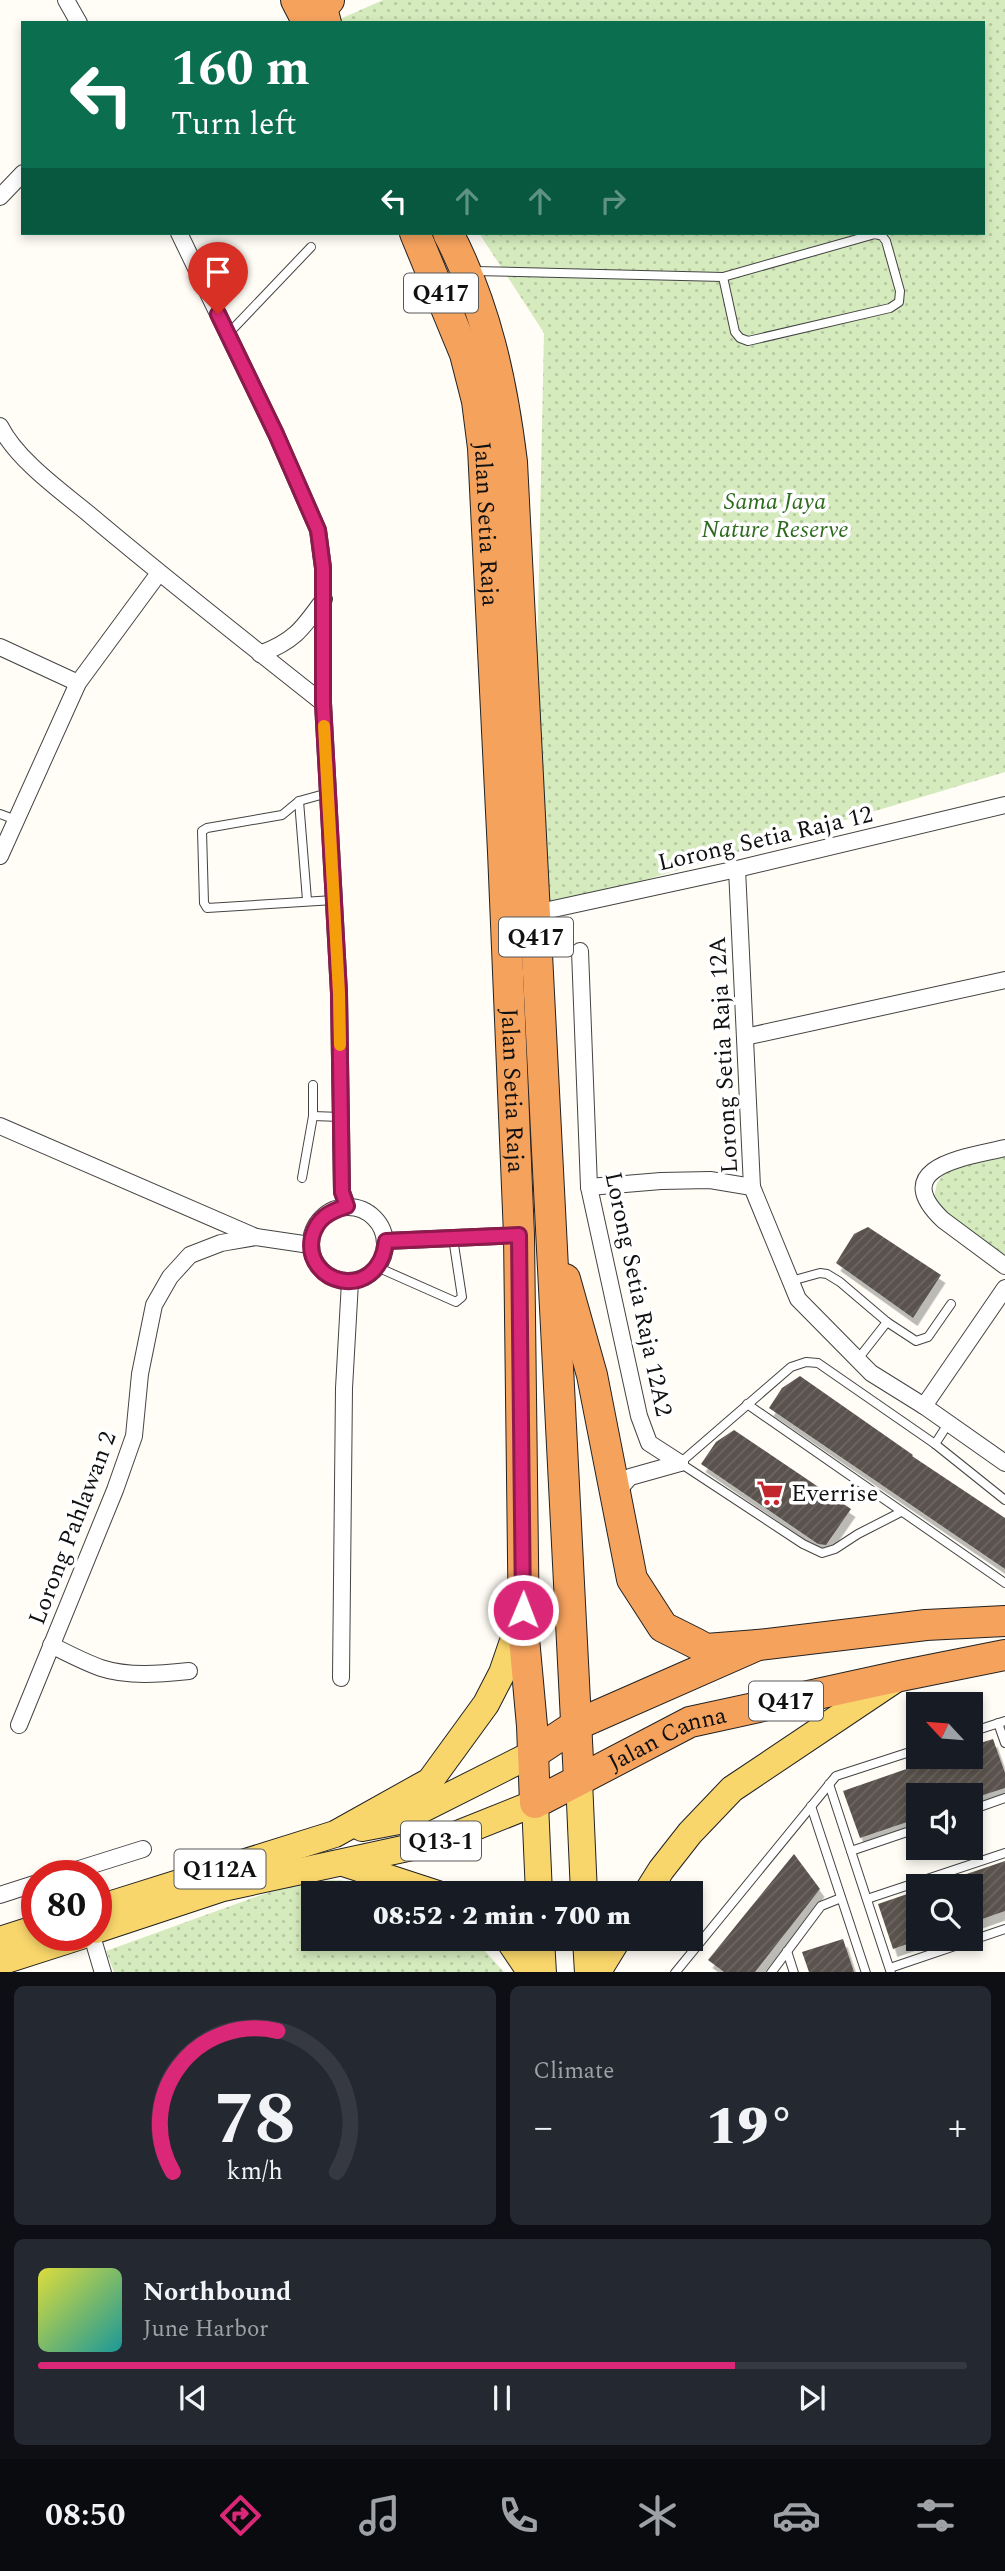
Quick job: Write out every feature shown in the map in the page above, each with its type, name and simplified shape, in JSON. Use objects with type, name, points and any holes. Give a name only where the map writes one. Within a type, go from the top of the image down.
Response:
[{"type":"highway","points":[[296,0],[307,21]]},
{"type":"highway","points":[[325,21],[322,8],[330,0],[340,21]]},
{"type":"highway","name":"Jalan Setia Raja","points":[[416,235],[465,354],[477,401],[488,533],[519,1235],[523,1610],[534,1753]]},
{"type":"highway","name":"Jalan Setia Raja","points":[[449,235],[468,271],[491,342],[504,398],[512,462],[576,1725]]},
{"type":"highway","points":[[465,354],[470,335],[457,290],[460,280],[468,271]]},
{"type":"highway","points":[[551,1232],[592,1375],[632,1579],[663,1627],[706,1649],[758,1645]]},
{"type":"highway","name":"Jalan Canna","points":[[576,1725],[758,1645],[926,1625],[1005,1621]]},
{"type":"highway","name":"Jalan Canna","points":[[536,1803],[690,1722],[1005,1656]]},
{"type":"highway","name":"Q417","points":[[536,1803],[534,1753],[576,1725]]},
{"type":"highway","name":"Q417","points":[[576,1725],[579,1780]]},
{"type":"main road","points":[[343,1831],[430,1781],[486,1704],[502,1673],[523,1610]]},
{"type":"main road","points":[[654,1881],[690,1833],[732,1789],[900,1676]]},
{"type":"main road","points":[[343,1831],[399,1821],[534,1753]]},
{"type":"main road","points":[[579,1780],[583,1881]]},
{"type":"main road","points":[[536,1803],[539,1881]]},
{"type":"main road","name":"Jalan Canna","points":[[112,1925],[223,1888],[440,1841],[536,1803]]},
{"type":"main road","name":"Q112A","points":[[112,1904],[343,1831]]},
{"type":"main road","points":[[342,1862],[399,1881]]},
{"type":"main road","points":[[0,1940],[21,1933]]},
{"type":"main road","points":[[0,1962],[34,1951]]},
{"type":"main road","points":[[516,1951],[531,1972]]},
{"type":"main road","points":[[542,1951],[543,1972]]},
{"type":"main road","points":[[587,1951],[588,1972]]},
{"type":"main road","points":[[597,1972],[610,1951]]},
{"type":"street","points":[[66,0],[78,21]]},
{"type":"street","points":[[0,197],[21,175]]},
{"type":"street","points":[[179,235],[276,434],[318,530],[324,600],[323,703],[339,993],[342,1192],[347,1206]]},
{"type":"street","points":[[0,426],[9,443],[159,573],[323,703]]},
{"type":"street","points":[[0,856],[78,683],[159,573]]},
{"type":"street","points":[[260,654],[297,635],[324,600]]},
{"type":"street","points":[[0,647],[78,683]]},
{"type":"street","name":"Lorong Setia Raja 12","points":[[535,913],[737,869],[1005,805]]},
{"type":"street","name":"Lorong Setia Raja 12A","points":[[737,869],[752,1187],[798,1298],[871,1373],[924,1406],[1005,1464]]},
{"type":"street","name":"Lorong Setia Raja 12A2","points":[[580,950],[589,1187],[639,1416],[649,1443],[680,1463]]},
{"type":"street","points":[[745,1037],[1005,980]]},
{"type":"street","points":[[0,1127],[256,1237],[310,1245]]},
{"type":"street","points":[[1005,1148],[936,1167],[926,1182],[924,1192],[934,1212],[1005,1265]]},
{"type":"street","points":[[589,1187],[654,1181],[710,1180],[752,1187]]},
{"type":"street","points":[[347,1206],[366,1210],[380,1223],[386,1241],[384,1255],[370,1275],[350,1282],[331,1278],[316,1265],[310,1245],[315,1226],[328,1212],[347,1206]]},
{"type":"street","points":[[386,1241],[519,1235]]},
{"type":"street","name":"Lorong Pahlawan 2","points":[[19,1725],[115,1490],[134,1436],[140,1374],[155,1305],[170,1277],[190,1255],[221,1243],[256,1237]]},
{"type":"street","points":[[341,1678],[344,1388],[350,1282]]},
{"type":"street","points":[[924,1406],[1005,1288]]},
{"type":"street","points":[[615,1494],[630,1477],[680,1463]]},
{"type":"street","points":[[51,1645],[100,1668],[114,1671],[160,1674],[189,1671]]},
{"type":"street","points":[[107,1860],[142,1849]]},
{"type":"street","points":[[0,1895],[21,1888]]},
{"type":"street","points":[[97,1951],[103,1972]]},
{"type":"lane","points":[[468,271],[723,277],[871,235]]},
{"type":"lane","points":[[723,277],[734,332],[748,341],[890,308],[899,302],[900,291],[886,241],[878,235]]},
{"type":"lane","points":[[228,334],[311,247]]},
{"type":"lane","points":[[328,793],[299,801],[282,815],[206,828],[202,831],[204,903],[207,908],[334,900]]},
{"type":"lane","points":[[299,801],[307,901]]},
{"type":"lane","points":[[0,814],[16,820]]},
{"type":"lane","points":[[302,1178],[313,1116],[313,1085]]},
{"type":"lane","points":[[313,1116],[341,1117]]},
{"type":"lane","points":[[377,1267],[456,1302],[462,1297],[463,1288],[453,1238]]},
{"type":"lane","points":[[791,1282],[820,1273],[827,1274],[841,1282],[887,1322],[912,1339],[920,1341],[928,1336],[951,1304]]},
{"type":"lane","points":[[858,1359],[887,1322]]},
{"type":"lane","points":[[901,1512],[835,1549],[822,1553],[803,1544],[680,1463],[791,1367],[806,1362],[818,1363],[935,1444],[1005,1500]]},
{"type":"lane","points":[[747,1404],[1005,1583]]},
{"type":"lane","points":[[935,1444],[948,1424]]},
{"type":"lane","points":[[984,1728],[1002,1722],[1005,1742]]},
{"type":"lane","points":[[675,1972],[836,1776],[906,1753]]},
{"type":"lane","points":[[829,1784],[890,1970],[1005,1929]]},
{"type":"lane","points":[[983,1806],[1005,1798]]},
{"type":"lane","points":[[810,1806],[866,1972]]},
{"type":"lane","points":[[851,1851],[906,1832]]},
{"type":"lane","points":[[867,1899],[1005,1853]]},
{"type":"lane","points":[[771,1972],[821,1906],[841,1898]]},
{"type":"lane","points":[[787,1951],[794,1972]]},
{"type":"green space","name":"Sama Jaya Nature Reserve","points":[[383,0],[1005,0],[1005,772],[535,913],[533,848],[544,333],[480,235],[985,235],[985,21],[340,19]]},
{"type":"green space","points":[[1005,1156],[1005,1255],[950,1218],[934,1197],[937,1183],[947,1170]]},
{"type":"green space","points":[[300,1883],[301,1951],[485,1951],[504,1972],[114,1972],[106,1951]]},
{"type":"building","points":[[868,1227],[941,1275],[913,1318],[836,1263],[854,1234]]},
{"type":"building","points":[[800,1376],[1005,1518],[1005,1569],[769,1408],[782,1388]]},
{"type":"building","points":[[734,1430],[851,1509],[826,1545],[818,1544],[701,1464],[716,1442]]},
{"type":"building","points":[[993,1739],[1005,1773],[1005,1788],[983,1795],[983,1783],[906,1783],[906,1822],[860,1838],[843,1791],[906,1769],[984,1769],[984,1742]]},
{"type":"building","points":[[794,1854],[820,1889],[755,1972],[724,1972],[708,1960]]},
{"type":"building","points":[[1005,1861],[1005,1911],[983,1919],[983,1874],[967,1874]]},
{"type":"building","points":[[906,1894],[906,1944],[893,1949],[878,1904]]},
{"type":"building","points":[[843,1939],[854,1972],[809,1972],[802,1952]]},
{"type":"slow traffic","points":[[324,726],[340,1045]]},
{"type":"place","name":"Everrise","points":[[770,1493]]},
{"type":"route","points":[[218,314],[276,434],[318,530],[323,568],[323,703],[339,993],[342,1192],[347,1206],[328,1212],[315,1226],[310,1245],[316,1265],[331,1278],[350,1282],[370,1275],[384,1255],[386,1241],[519,1235],[523,1610]]}]
